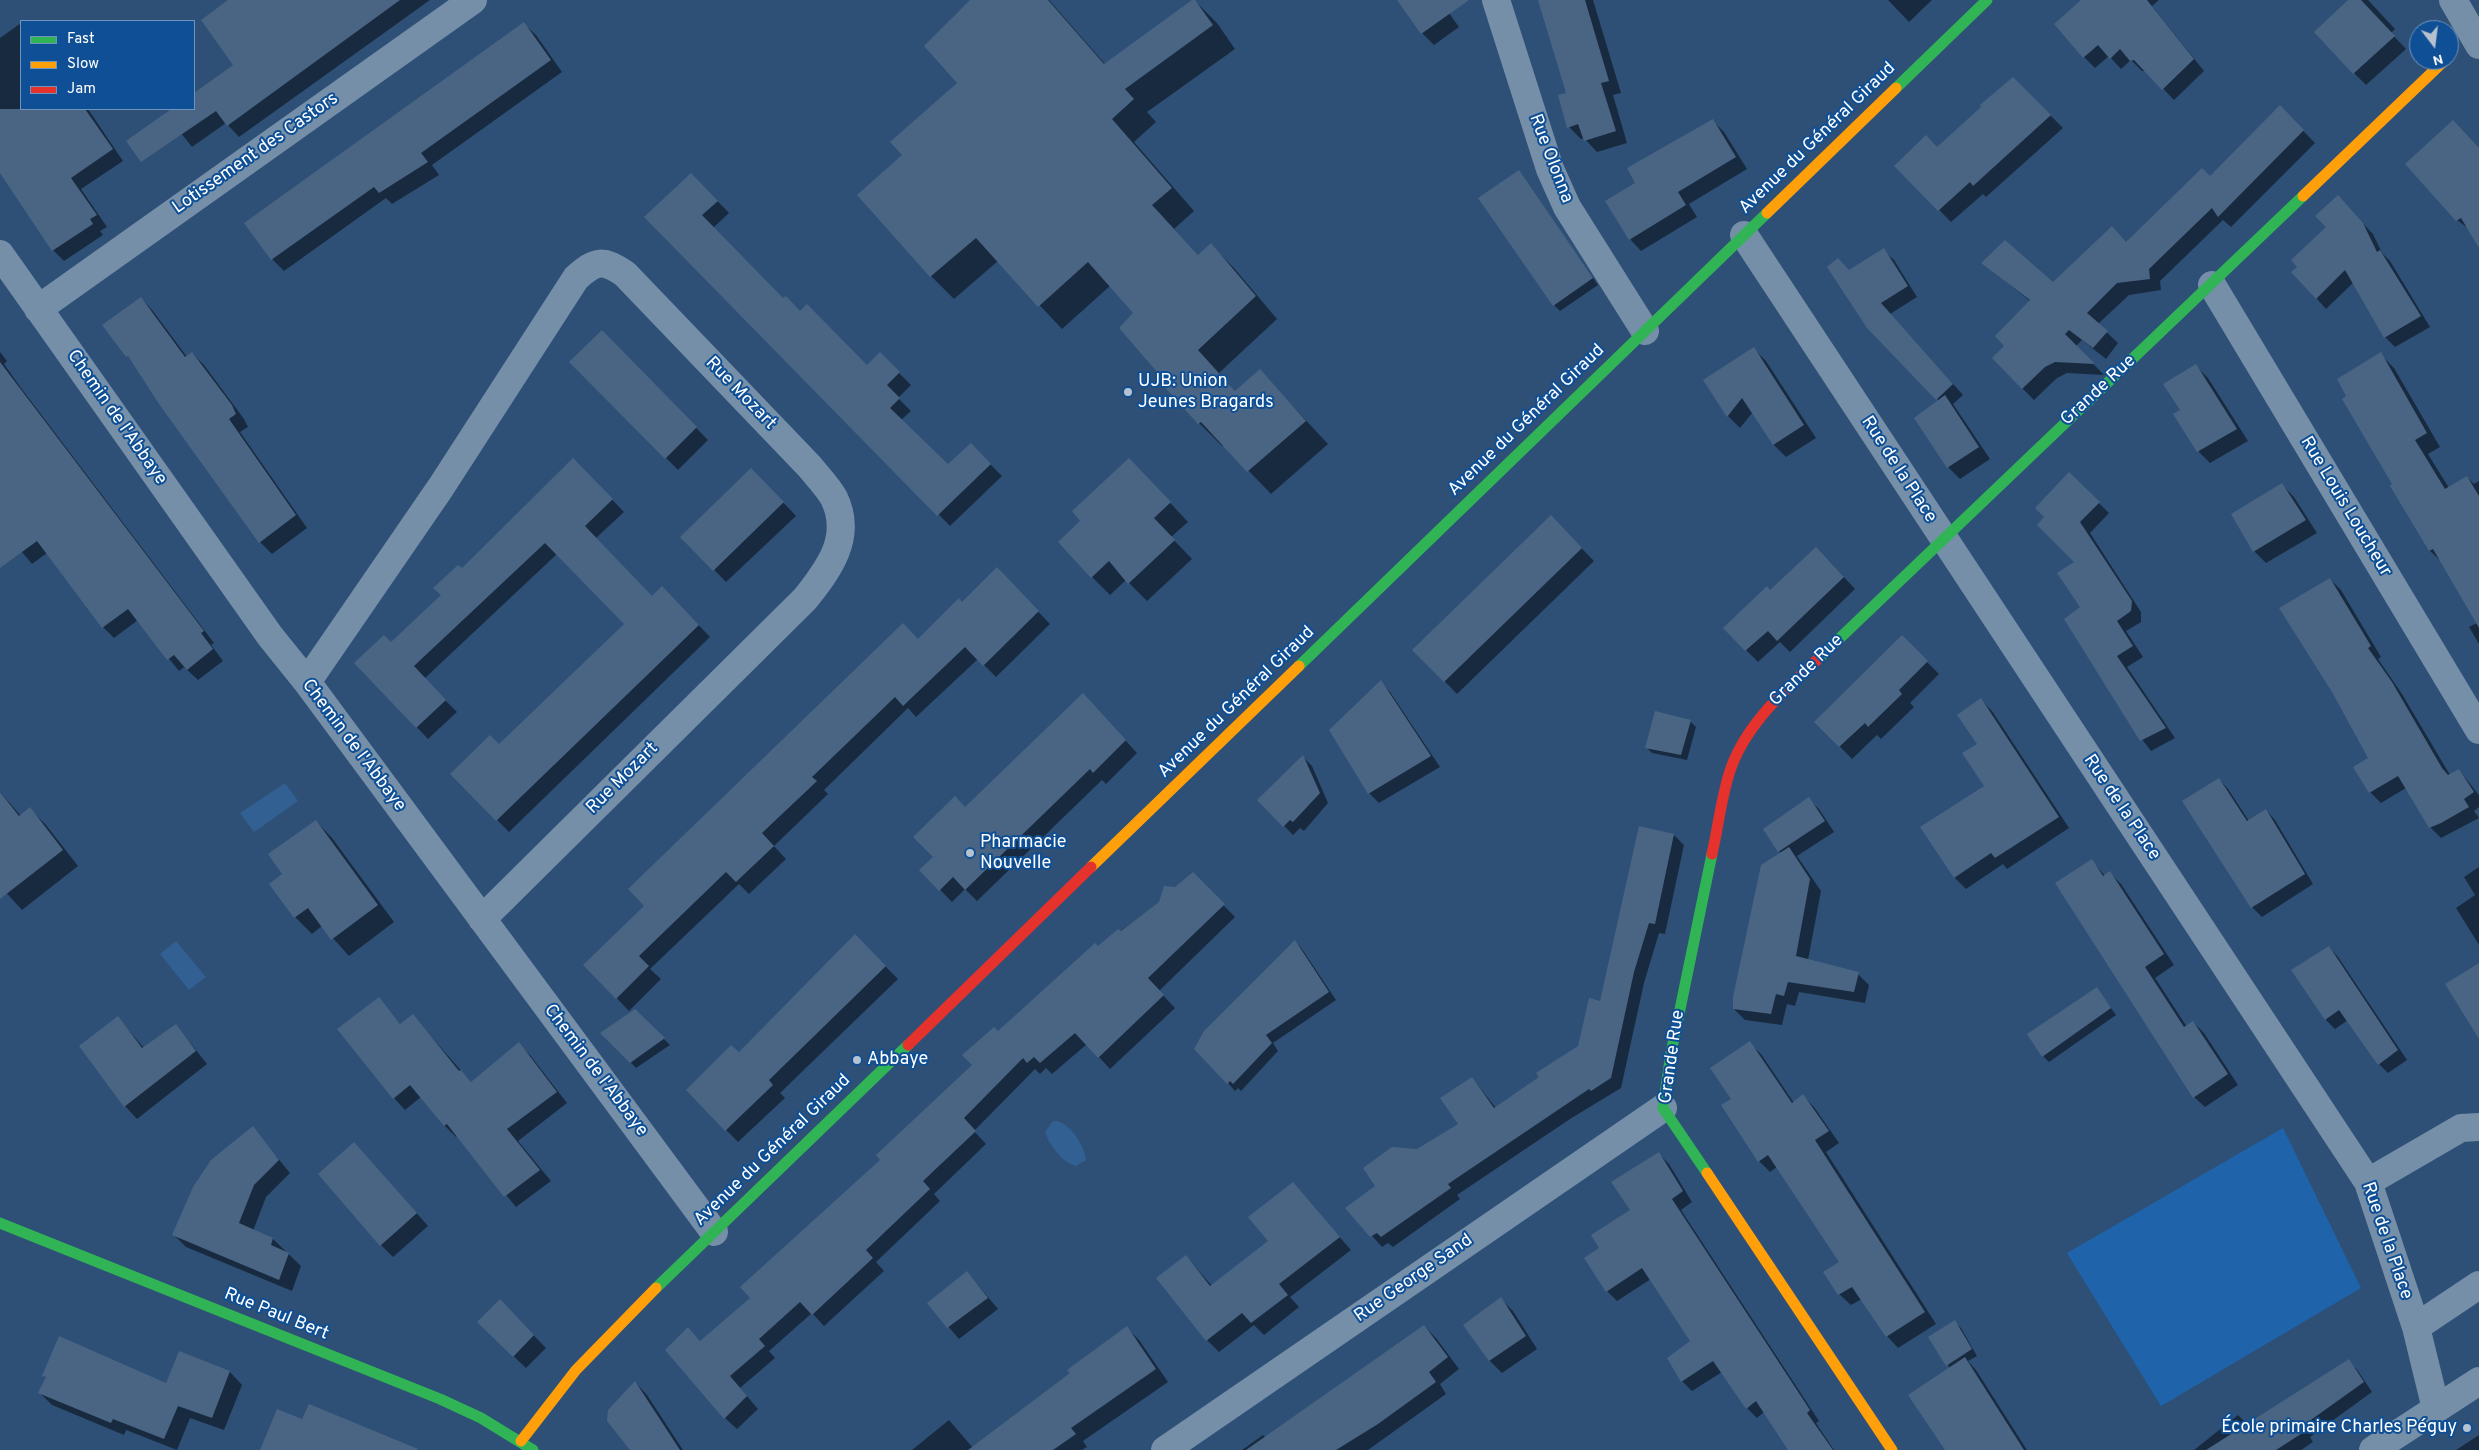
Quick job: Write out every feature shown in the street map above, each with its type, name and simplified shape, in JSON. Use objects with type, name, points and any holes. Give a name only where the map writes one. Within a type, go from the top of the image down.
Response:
[{"type":"main road","name":"Avenue du Général Giraud","points":[[521,1441],[572,1373],[714,1232],[1988,0]]},
{"type":"main road","name":"Grande Rue","points":[[1892,1450],[1663,1108],[1671,1053],[1729,774],[1739,749],[1755,724],[1774,701],[2212,285],[2435,70]]},
{"type":"main road","name":"Rue Paul Bert","points":[[0,1223],[440,1399],[481,1418],[533,1450]]},
{"type":"street","name":"Lotissement des Castors","points":[[38,309],[473,0]]},
{"type":"street","name":"Rue Olonna","points":[[1496,0],[1556,184],[1567,207],[1645,331]]},
{"type":"street","points":[[2453,0],[2476,40],[2459,50]]},
{"type":"street","name":"Rue de la Place","points":[[1744,235],[2368,1182],[2416,1327],[2436,1409]]},
{"type":"street","name":"Chemin de l'Abbaye","points":[[0,254],[270,636],[307,682],[714,1232]]},
{"type":"street","name":"Rue Mozart","points":[[307,682],[441,487],[576,278],[589,267],[601,262],[614,266],[625,274],[810,467],[833,497],[843,521],[838,545],[826,572],[805,599],[482,919]]},
{"type":"street","name":"Rue Louis Loucheur","points":[[2212,285],[2479,730]]},
{"type":"street","name":"Rue George Sand","points":[[1165,1450],[1663,1108]]},
{"type":"street","points":[[2368,1182],[2461,1128],[2479,1128]]},
{"type":"street","points":[[2416,1327],[2479,1285]]},
{"type":"street","points":[[2373,1450],[2479,1381]]},
{"type":"shaded area","points":[[285,783],[298,801],[254,832],[240,813]]},
{"type":"shaded area","points":[[176,941],[206,977],[189,990],[160,954]]},
{"type":"shaded area","points":[[1053,1121],[1064,1124],[1075,1134],[1083,1148],[1086,1160],[1076,1166],[1066,1161],[1057,1153],[1045,1132]]},
{"type":"shaded area","points":[[2283,1128],[2361,1288],[2161,1406],[2067,1253]]},
{"type":"building","points":[[228,0],[400,0],[227,126],[216,111],[141,162],[126,141],[170,110],[195,110],[195,92],[233,65],[201,20]]},
{"type":"building","points":[[970,0],[1048,0],[1104,64],[1192,0],[1195,0],[1213,25],[1125,89],[1134,99],[1112,119],[1172,188],[1152,205],[1198,255],[1211,243],[1256,296],[1198,350],[1235,391],[1260,369],[1306,421],[1247,472],[1201,422],[1198,424],[1161,383],[1164,380],[1119,328],[1133,313],[1088,262],[1038,307],[976,238],[930,277],[857,195],[902,155],[890,142],[957,83],[924,46]]},
{"type":"building","points":[[1397,0],[1469,0],[1421,34]]},
{"type":"building","points":[[1538,0],[1585,0],[1609,81],[1601,83],[1616,131],[1584,141],[1578,124],[1567,128],[1558,95],[1566,93]]},
{"type":"building","points":[[2081,0],[2147,0],[2194,59],[2162,90],[2134,60],[2130,61],[2120,49],[2110,59],[2098,45],[2083,58],[2054,24]]},
{"type":"building","points":[[2348,0],[2361,0],[2395,36],[2353,74],[2314,32]]},
{"type":"building","points":[[524,22],[551,60],[421,153],[428,162],[379,193],[374,187],[271,260],[244,223]]},
{"type":"building","points":[[2013,77],[2051,115],[1973,186],[1970,182],[1938,211],[1894,166],[1926,135],[1937,147],[1981,107],[1980,105]]},
{"type":"building","points":[[2280,105],[2304,130],[2218,217],[2212,208],[2149,269],[2150,279],[2117,283],[2087,313],[2108,331],[2093,348],[2069,330],[2065,334],[2095,364],[2055,362],[2045,367],[2022,389],[1992,358],[2004,346],[1995,336],[2030,300],[1981,263],[2005,240],[2053,282],[2112,226],[2126,242],[2202,168],[2210,176]]},
{"type":"building","points":[[0,109],[86,110],[113,149],[71,178],[97,215],[90,219],[93,224],[52,251],[0,173]]},
{"type":"building","points":[[1713,119],[1736,157],[1678,192],[1686,205],[1629,240],[1605,201],[1635,183],[1627,168]]},
{"type":"building","points":[[2453,120],[2479,148],[2479,248],[2461,218],[2456,221],[2405,164]]},
{"type":"building","points":[[1519,170],[1593,278],[1553,306],[1478,198]]},
{"type":"building","points":[[691,173],[718,201],[702,215],[783,298],[786,296],[800,311],[807,304],[867,365],[880,352],[900,372],[887,385],[900,398],[890,408],[948,464],[971,443],[991,464],[937,516],[644,217]]},
{"type":"building","points":[[2338,195],[2363,223],[2377,252],[2380,250],[2421,316],[2384,338],[2345,270],[2316,299],[2291,272],[2297,267],[2291,260],[2326,227],[2315,216]]},
{"type":"building","points":[[1884,248],[1908,286],[1881,303],[1953,384],[1936,400],[1867,328],[1827,267],[1838,258],[1849,270]]},
{"type":"building","points":[[141,297],[185,357],[192,352],[232,405],[236,414],[229,419],[296,515],[259,543],[159,404],[128,356],[126,357],[102,325]]},
{"type":"building","points":[[602,330],[697,427],[665,459],[569,362]]},
{"type":"building","points":[[1754,347],[1804,425],[1773,445],[1742,398],[1727,417],[1703,380]]},
{"type":"building","points":[[2381,352],[2427,433],[2415,440],[2445,489],[2467,476],[2479,496],[2479,628],[2433,549],[2429,551],[2390,486],[2392,484],[2342,399],[2346,396],[2337,379]]},
{"type":"building","points":[[0,362],[204,631],[201,633],[213,649],[187,670],[174,655],[167,660],[128,609],[102,628],[37,541],[0,568]]},
{"type":"building","points":[[2196,364],[2237,429],[2197,452],[2173,414],[2180,410],[2163,384]]},
{"type":"building","points":[[1945,395],[1979,447],[1947,468],[1914,418]]},
{"type":"building","points":[[573,458],[613,499],[585,526],[652,596],[662,586],[699,625],[496,821],[450,774],[490,735],[499,744],[624,624],[545,543],[414,666],[446,700],[416,728],[354,663],[384,635],[391,642],[441,595],[433,588],[458,565],[462,568]]},
{"type":"building","points":[[1129,458],[1171,502],[1154,518],[1175,540],[1128,584],[1109,561],[1091,578],[1058,542],[1080,521],[1072,511]]},
{"type":"building","points":[[751,468],[784,502],[713,571],[680,537]]},
{"type":"building","points":[[2069,472],[2100,502],[2080,522],[2132,601],[2131,611],[2117,621],[2133,646],[2117,656],[2166,728],[2140,741],[2064,619],[2080,607],[2057,573],[2074,562],[2037,525],[2044,517],[2035,508]]},
{"type":"building","points":[[2282,483],[2306,520],[2253,552],[2231,514]]},
{"type":"building","points":[[1551,515],[1582,548],[1444,682],[1412,650]]},
{"type":"building","points":[[1816,547],[1844,577],[1777,641],[1768,631],[1745,651],[1723,628],[1767,586],[1770,590]]},
{"type":"building","points":[[997,567],[1039,611],[983,666],[965,647],[903,706],[895,697],[812,777],[817,781],[762,833],[774,846],[736,882],[726,872],[639,956],[649,966],[616,999],[583,965],[644,906],[628,889],[903,623],[918,639],[959,598],[962,602]]},
{"type":"building","points":[[2330,578],[2371,646],[2368,648],[2392,682],[2442,768],[2448,775],[2459,769],[2474,792],[2464,799],[2469,807],[2441,823],[2429,828],[2398,776],[2369,793],[2353,767],[2368,758],[2332,692],[2279,608]]},
{"type":"building","points":[[1902,635],[1928,661],[1899,690],[1902,694],[1868,727],[1865,723],[1839,747],[1814,722]]},
{"type":"building","points":[[1381,680],[1431,756],[1368,794],[1329,730]]},
{"type":"building","points":[[1083,693],[1126,740],[1093,773],[1090,769],[965,890],[953,877],[939,891],[919,870],[933,857],[913,837],[955,796],[965,807]]},
{"type":"building","points":[[1981,698],[2059,817],[1995,858],[1991,853],[1954,878],[1920,827],[1984,786],[1962,753],[1977,744],[1957,715]]},
{"type":"building","points":[[1655,711],[1691,720],[1681,755],[1645,748]]},
{"type":"building","points":[[1303,755],[1320,793],[1293,822],[1290,820],[1283,827],[1257,800]]},
{"type":"building","points":[[2219,778],[2247,821],[2266,809],[2305,874],[2251,908],[2182,801]]},
{"type":"building","points":[[0,792],[19,816],[30,807],[63,850],[0,899]]},
{"type":"building","points":[[1809,797],[1825,821],[1778,852],[1763,829]]},
{"type":"building","points":[[316,820],[378,905],[331,940],[308,908],[294,918],[269,884],[282,874],[268,854]]},
{"type":"building","points":[[1639,826],[1674,834],[1655,924],[1649,923],[1634,972],[1611,1078],[1591,1091],[1589,1089],[1448,1184],[1451,1188],[1381,1237],[1377,1233],[1370,1237],[1345,1208],[1375,1186],[1363,1168],[1392,1147],[1417,1149],[1458,1124],[1440,1098],[1472,1077],[1494,1108],[1539,1077],[1536,1073],[1578,1046],[1589,998],[1600,1001]]},
{"type":"building","points":[[1789,847],[1810,879],[1796,956],[1859,972],[1854,992],[1788,982],[1784,996],[1776,994],[1771,1014],[1733,1009],[1733,997],[1761,865]]},
{"type":"building","points":[[2092,859],[2103,876],[2110,871],[2164,954],[2145,967],[2184,1027],[2193,1021],[2228,1074],[2193,1098],[2055,883]]},
{"type":"building","points":[[1193,872],[1225,904],[1148,978],[1164,995],[1098,1058],[1075,1033],[1040,1063],[1034,1057],[1027,1063],[1023,1058],[964,1118],[976,1131],[923,1181],[930,1189],[866,1250],[873,1258],[812,1315],[800,1302],[759,1339],[765,1346],[730,1376],[747,1396],[724,1419],[665,1350],[688,1327],[700,1341],[750,1298],[740,1287],[880,1160],[876,1155],[972,1065],[962,1055],[994,1027],[998,1031],[1095,943],[1098,946],[1118,929],[1121,931],[1159,902],[1164,886],[1175,887]]},
{"type":"building","points":[[855,934],[886,966],[769,1080],[773,1085],[725,1131],[686,1090],[731,1045],[739,1052]]},
{"type":"building","points":[[1295,940],[1329,992],[1266,1035],[1272,1043],[1233,1084],[1230,1081],[1227,1084],[1194,1049],[1204,1031]]},
{"type":"building","points":[[2329,946],[2398,1050],[2378,1065],[2339,1010],[2325,1020],[2291,970]]},
{"type":"building","points":[[2479,963],[2479,1039],[2445,984]]},
{"type":"building","points":[[2097,987],[2111,1008],[2042,1057],[2027,1034]]},
{"type":"building","points":[[379,997],[400,1024],[413,1014],[459,1071],[461,1070],[471,1082],[519,1042],[557,1092],[507,1129],[540,1170],[504,1197],[447,1124],[444,1126],[410,1085],[393,1099],[337,1029]]},
{"type":"building","points":[[635,1009],[665,1038],[630,1063],[600,1033]]},
{"type":"building","points":[[118,1016],[142,1048],[176,1024],[196,1051],[124,1107],[79,1046]]},
{"type":"building","points":[[1750,1041],[1792,1103],[1803,1094],[1829,1131],[1815,1140],[1925,1312],[1886,1337],[1852,1287],[1838,1295],[1823,1272],[1839,1262],[1768,1155],[1758,1162],[1721,1105],[1731,1099],[1710,1068]]},
{"type":"building","points":[[253,1126],[279,1160],[254,1185],[239,1223],[273,1238],[271,1245],[289,1253],[279,1280],[172,1235],[193,1187],[211,1160]]},
{"type":"building","points":[[354,1142],[417,1213],[380,1246],[318,1174]]},
{"type":"building","points":[[1659,1152],[1683,1191],[1672,1199],[1810,1410],[1807,1413],[1833,1450],[1788,1450],[1756,1401],[1746,1409],[1713,1361],[1681,1382],[1667,1358],[1690,1341],[1642,1268],[1606,1292],[1584,1258],[1599,1248],[1591,1235],[1630,1210],[1611,1182]]},
{"type":"building","points":[[1293,1182],[1340,1237],[1279,1284],[1288,1295],[1251,1323],[1242,1313],[1206,1341],[1156,1278],[1186,1255],[1210,1286],[1268,1241],[1248,1217]]},
{"type":"building","points":[[967,1271],[988,1298],[947,1328],[927,1303]]},
{"type":"building","points":[[1501,1297],[1526,1336],[1489,1361],[1463,1325]]},
{"type":"building","points":[[500,1299],[534,1335],[513,1357],[477,1322]]},
{"type":"building","points":[[1955,1320],[1972,1349],[1946,1366],[1928,1337]]},
{"type":"building","points":[[1424,1325],[1448,1357],[1429,1372],[1436,1382],[1378,1424],[1336,1450],[1246,1450]]},
{"type":"building","points":[[1127,1326],[1156,1369],[1071,1428],[1076,1434],[1053,1450],[968,1450],[1070,1373],[1067,1370]]},
{"type":"building","points":[[59,1336],[166,1383],[179,1351],[230,1371],[212,1418],[178,1406],[164,1439],[113,1419],[111,1423],[38,1393],[46,1377],[42,1376]]},
{"type":"building","points":[[1965,1357],[2024,1450],[1945,1450],[1908,1395]]},
{"type":"building","points":[[2349,1359],[2364,1382],[2301,1427],[2304,1432],[2276,1450],[2206,1450]]},
{"type":"building","points":[[635,1381],[680,1450],[630,1450],[607,1421],[608,1410]]},
{"type":"building","points":[[309,1404],[418,1450],[260,1450],[277,1409],[302,1419]]},
{"type":"traffic: fast","points":[[1896,88],[1987,0]]},
{"type":"traffic: fast","points":[[1818,659],[2303,196]]},
{"type":"traffic: fast","points":[[1299,666],[1767,213]]},
{"type":"traffic: fast","points":[[1707,1173],[1663,1108],[1671,1053],[1712,854]]},
{"type":"traffic: fast","points":[[656,1288],[908,1045]]},
{"type":"traffic: fast","points":[[0,1223],[440,1399],[481,1418],[533,1450]]},
{"type":"traffic: slow","points":[[2303,196],[2435,70]]},
{"type":"traffic: slow","points":[[1767,213],[1896,88]]},
{"type":"traffic: slow","points":[[1091,867],[1299,666]]},
{"type":"traffic: slow","points":[[1707,1173],[1892,1450]]},
{"type":"traffic: slow","points":[[521,1441],[576,1370],[656,1288]]},
{"type":"traffic: jam","points":[[1712,854],[1726,784],[1735,757],[1754,726],[1766,711],[1818,659]]},
{"type":"traffic: jam","points":[[908,1045],[1091,867]]},
{"type":"place","name":"UJB: Union Jeunes Bragards","points":[[1128,392]]},
{"type":"place","name":"Pharmacie Nouvelle","points":[[970,853]]},
{"type":"place","name":"Abbaye","points":[[857,1060]]},
{"type":"place","name":"École primaire Charles Péguy","points":[[2467,1428]]}]
